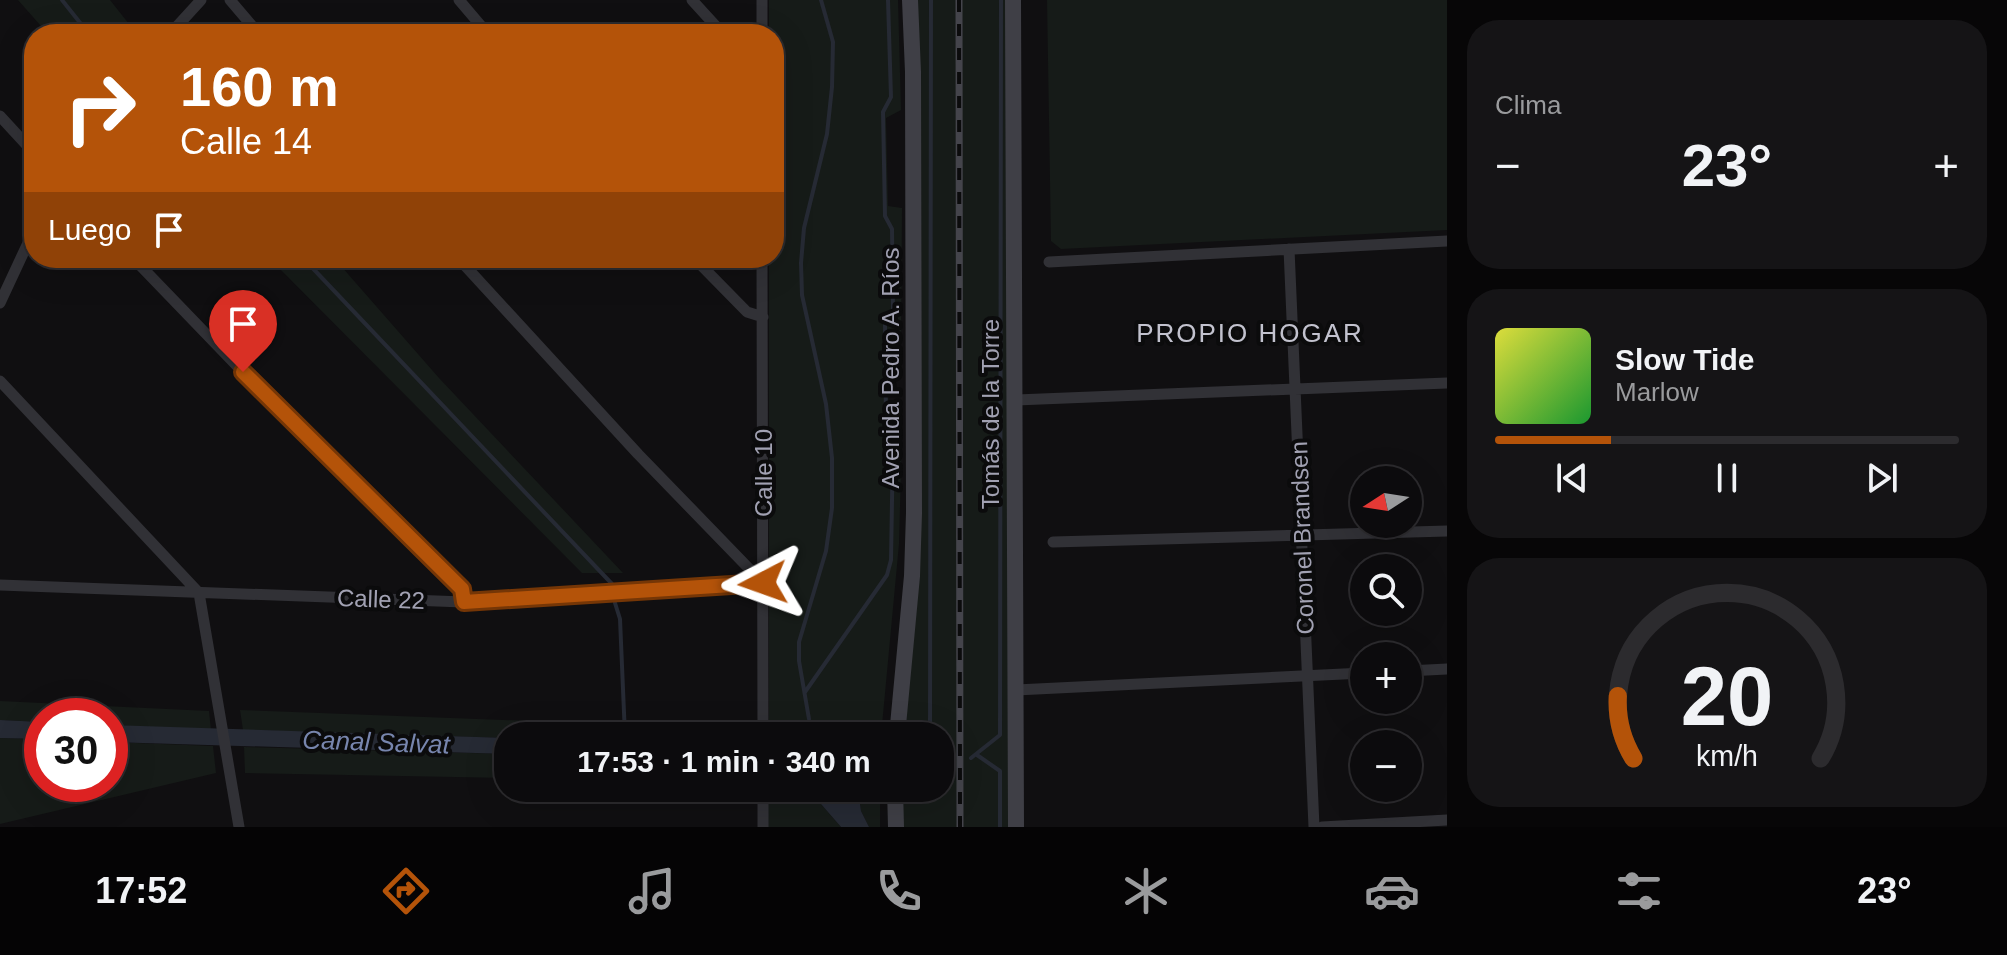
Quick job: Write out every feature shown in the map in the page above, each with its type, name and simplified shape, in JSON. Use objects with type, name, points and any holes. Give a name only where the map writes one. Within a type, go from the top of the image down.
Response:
[{"type":"street","points":[[179,24],[201,0]]},
{"type":"street","points":[[230,0],[250,24]]},
{"type":"street","points":[[459,0],[479,24]]},
{"type":"street","points":[[692,0],[714,24]]},
{"type":"street","points":[[762,0],[762,24]]},
{"type":"street","name":"Avenida Pedro A. Ríos","points":[[898,722],[908,626],[914,513],[913,72],[910,0]]},
{"type":"street","name":"Tomás de la Torre","points":[[1013,0],[1016,827]]},
{"type":"street","points":[[0,116],[24,142]]},
{"type":"street","points":[[1049,262],[1447,241]]},
{"type":"street","name":"Coronel Brandsen","points":[[1289,249],[1314,827]]},
{"type":"street","points":[[0,303],[24,251]]},
{"type":"street","points":[[143,268],[265,395],[462,589],[464,602]]},
{"type":"street","points":[[467,268],[638,454],[763,583]]},
{"type":"street","points":[[704,268],[747,312],[763,317]]},
{"type":"street","name":"Calle 10","points":[[762,268],[763,722]]},
{"type":"street","points":[[0,381],[199,593],[239,827]]},
{"type":"street","points":[[1014,400],[1447,383]]},
{"type":"street","points":[[1053,542],[1447,531]]},
{"type":"street","name":"Calle 22","points":[[0,585],[464,602],[763,583]]},
{"type":"street","points":[[1422,670],[1447,669]]},
{"type":"street","points":[[1016,690],[1350,674]]},
{"type":"street","points":[[763,802],[763,827]]},
{"type":"street","points":[[895,802],[896,827]]},
{"type":"street","points":[[1322,827],[1447,820]]},
{"type":"shaded area","points":[[18,0],[110,0],[129,24],[39,24]]},
{"type":"shaded area","points":[[769,0],[898,0],[901,110],[886,118],[888,206],[902,208],[901,338],[889,342],[888,430],[902,432],[899,544],[882,722],[769,722],[769,268],[784,268],[784,24],[769,24]]},
{"type":"shaded area","points":[[910,0],[1013,0],[1016,827],[896,827],[895,802],[954,802],[954,722],[898,722],[908,626]]},
{"type":"shaded area","points":[[1047,0],[1447,0],[1447,230],[1061,249],[1051,241]]},
{"type":"shaded area","points":[[279,268],[343,268],[439,378],[623,573],[582,573]]},
{"type":"shaded area","points":[[0,701],[24,702],[24,721],[0,720]]},
{"type":"shaded area","points":[[128,707],[209,711],[211,730],[128,726]]},
{"type":"shaded area","points":[[240,710],[558,722],[494,722],[494,738],[243,730]]},
{"type":"shaded area","points":[[0,738],[24,739],[24,802],[93,802],[0,824]]},
{"type":"shaded area","points":[[128,743],[213,746],[216,773],[128,794]]},
{"type":"shaded area","points":[[244,747],[494,754],[494,778],[245,773]]},
{"type":"shaded area","points":[[768,802],[819,802],[841,827],[767,827]]},
{"type":"shaded area","points":[[860,802],[880,802],[880,827],[869,827]]},
{"type":"water","points":[[0,720],[24,721],[24,739],[0,738]]},
{"type":"water","name":"Canal Salvat","points":[[128,726],[494,738],[494,754],[128,743]]},
{"type":"water","points":[[819,802],[860,802],[869,827],[841,827]]},
{"type":"waterway","points":[[62,0],[81,24]]},
{"type":"waterway","points":[[809,719],[799,661],[799,642],[826,551],[832,508],[832,458],[826,404],[802,295],[801,263],[804,228],[827,134],[832,87],[833,42],[821,0]]},
{"type":"waterway","points":[[805,692],[887,575],[891,560],[893,441],[886,425],[885,325],[893,313],[892,229],[885,216],[883,112],[891,97],[888,0]]},
{"type":"waterway","points":[[930,722],[931,0]]},
{"type":"waterway","points":[[971,758],[1000,735],[1001,0]]},
{"type":"waterway","points":[[312,268],[613,585]]},
{"type":"waterway","points":[[615,603],[620,619],[624,722]]},
{"type":"waterway","name":"Canal Salvat","points":[[977,755],[1000,771],[1000,827]]},
{"type":"railway","points":[[959,0],[960,827]]},
{"type":"district","name":"PROPIO HOGAR","points":[[1250,333]]},
{"type":"route","points":[[243,372],[462,589],[464,602],[763,583]]}]
